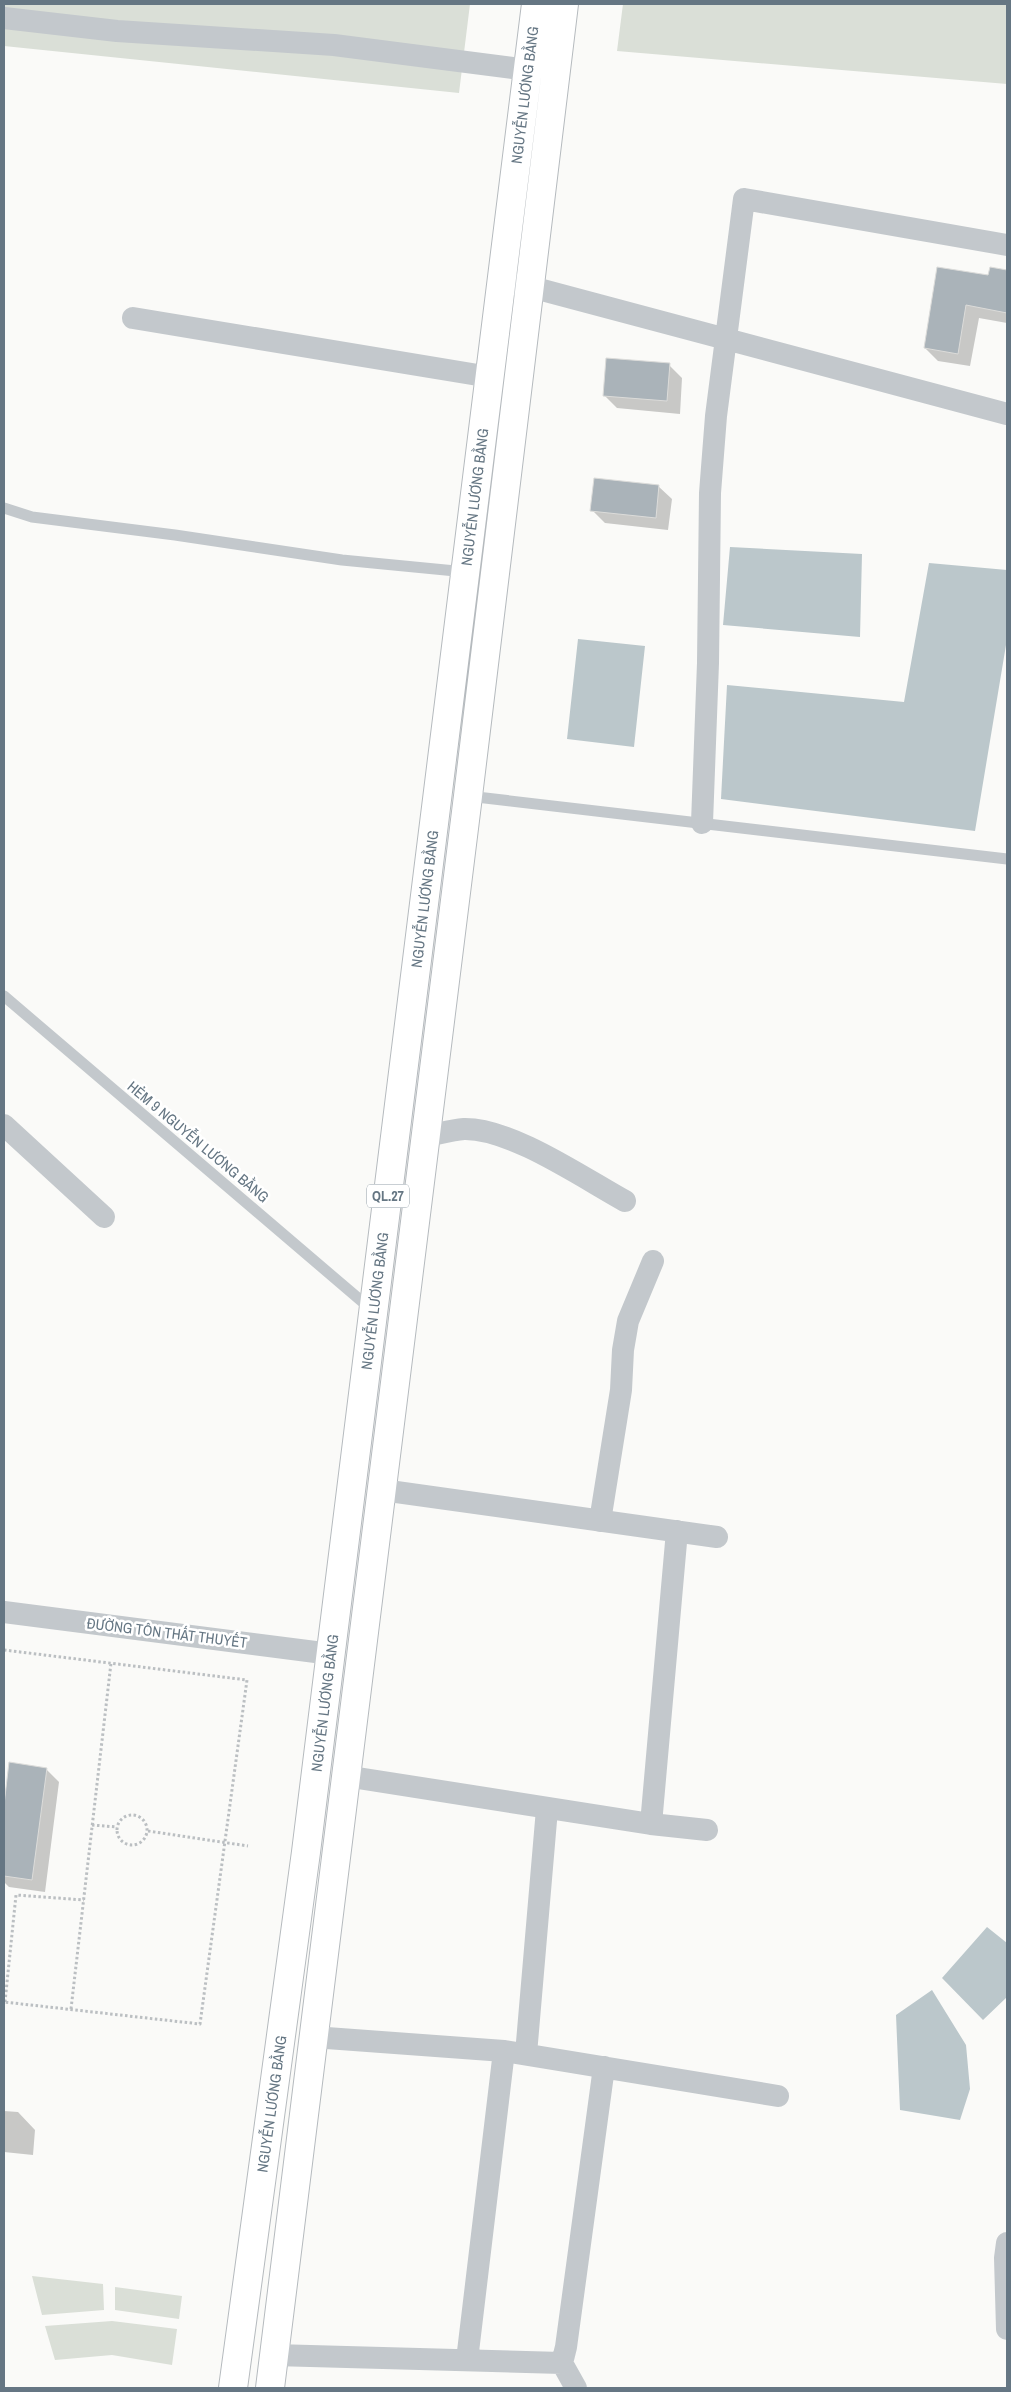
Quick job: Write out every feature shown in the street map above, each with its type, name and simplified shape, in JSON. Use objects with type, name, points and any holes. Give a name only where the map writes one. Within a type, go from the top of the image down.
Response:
[{"type":"main road","name":"NGUYỄN LƯƠNG BẰNG","points":[[233,2388],[306,1852],[536,4]]},
{"type":"main road","name":"NGUYỄN LƯƠNG BẰNG","points":[[270,2388],[531,287],[564,4]]},
{"type":"main road","points":[[306,1852],[335,1856]]},
{"type":"street","points":[[4,18],[118,31],[334,45],[528,70]]},
{"type":"street","points":[[702,824],[708,672],[710,493],[725,339],[744,199],[1007,246]]},
{"type":"street","points":[[502,283],[531,287],[1007,414]]},
{"type":"street","points":[[133,318],[490,377]]},
{"type":"street","points":[[4,1125],[104,1217]]},
{"type":"street","points":[[426,1136],[462,1129],[490,1132],[532,1150],[625,1201]]},
{"type":"street","points":[[600,1521],[621,1390],[623,1350],[628,1320],[653,1261]]},
{"type":"street","points":[[382,1490],[717,1537]]},
{"type":"street","points":[[651,1824],[677,1532]]},
{"type":"street","name":"ĐƯỜNG TÔN THẤT THUYẾT","points":[[4,1612],[331,1654]]},
{"type":"street","points":[[345,1776],[547,1809],[707,1830]]},
{"type":"street","points":[[467,2360],[515,2053],[547,1809]]},
{"type":"street","points":[[313,2037],[515,2053],[778,2096]]},
{"type":"street","points":[[576,2388],[562,2363],[568,2338],[604,2067]]},
{"type":"street","points":[[1007,2244],[1005,2258],[1007,2329]]},
{"type":"street","points":[[274,2355],[562,2363]]},
{"type":"lane","points":[[4,508],[32,517],[175,535],[342,560],[466,572]]},
{"type":"lane","points":[[468,796],[1007,859]]},
{"type":"lane","name":"HẺM 9 NGUYỄN LƯƠNG BẰNG","points":[[4,996],[373,1311]]},
{"type":"path","points":[[4,1650],[247,1680],[200,2024],[4,2002],[16,1895],[84,1900]]},
{"type":"path","points":[[72,2009],[111,1663]]},
{"type":"path","points":[[134,1814],[144,1820],[148,1831],[142,1842],[130,1845],[120,1839],[117,1828],[123,1817],[134,1814]]},
{"type":"path","points":[[92,1825],[117,1828]]},
{"type":"path","points":[[148,1831],[248,1846]]},
{"type":"shaded area","points":[[4,4],[470,4],[459,93],[4,46]]},
{"type":"shaded area","points":[[623,4],[1007,4],[1007,84],[617,51]]},
{"type":"shaded area","points":[[730,547],[862,554],[860,637],[723,625]]},
{"type":"shaded area","points":[[929,563],[1007,570],[1007,639],[975,831],[721,799],[727,685],[904,702]]},
{"type":"shaded area","points":[[578,639],[645,646],[634,747],[567,739]]},
{"type":"shaded area","points":[[987,1927],[1007,1943],[1007,1997],[983,2020],[942,1978]]},
{"type":"shaded area","points":[[932,1990],[966,2045],[970,2089],[960,2120],[900,2110],[896,2015]]},
{"type":"shaded area","points":[[32,2276],[103,2284],[104,2310],[42,2315]]},
{"type":"shaded area","points":[[115,2287],[182,2296],[179,2319],[115,2310]]},
{"type":"shaded area","points":[[112,2321],[177,2329],[172,2365],[112,2355],[55,2360],[45,2326]]},
{"type":"building","points":[[937,267],[988,275],[990,267],[1007,270],[1007,313],[966,305],[958,354],[924,348]]},
{"type":"building","points":[[606,358],[670,363],[667,401],[603,396]]},
{"type":"building","points":[[594,478],[659,485],[656,518],[590,511]]},
{"type":"building","points":[[9,1762],[47,1768],[32,1880],[4,1876],[4,1805]]}]
